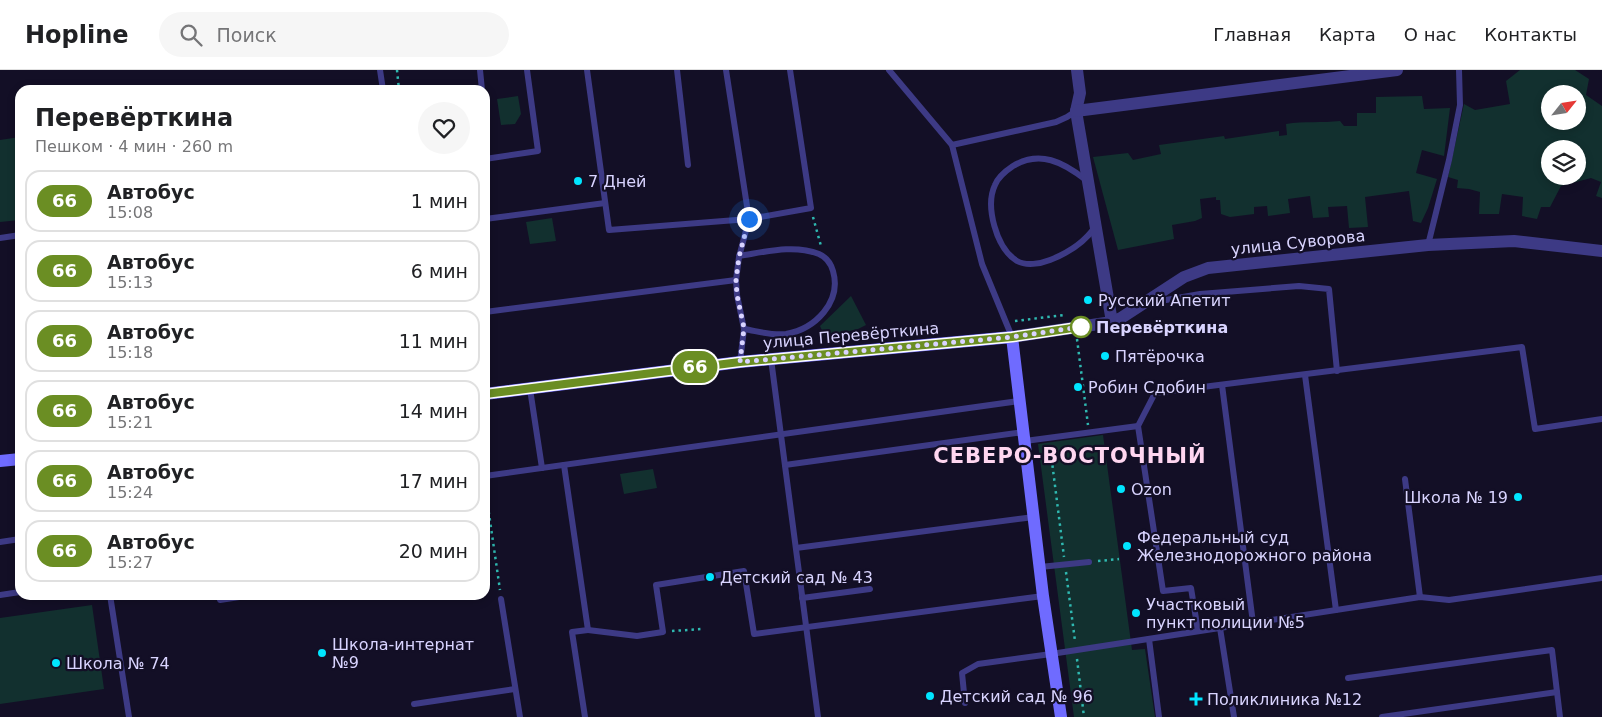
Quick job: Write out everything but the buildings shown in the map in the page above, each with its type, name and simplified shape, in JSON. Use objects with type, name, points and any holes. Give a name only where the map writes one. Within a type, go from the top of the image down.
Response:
[{"type":"street","points":[[1077,70],[1080,93],[1076,111],[1112,322]]},
{"type":"street","points":[[1076,111],[1373,71],[1397,70]]},
{"type":"street","name":"улица Суворова","points":[[1012,337],[1112,322],[1143,305],[1184,277],[1208,268],[1428,244],[1514,241],[1602,251]]},
{"type":"street","points":[[1012,337],[1043,596],[1060,717]]},
{"type":"street","name":"улица Перевёрткина","points":[[490,393],[740,362],[1012,337]]},
{"type":"street","points":[[0,461],[15,460]]},
{"type":"lane","points":[[380,70],[382,85]]},
{"type":"lane","points":[[480,70],[482,85]]},
{"type":"lane","points":[[490,158],[538,151],[527,70]]},
{"type":"lane","points":[[587,70],[609,230],[749,219],[811,208],[790,70]]},
{"type":"lane","points":[[677,70],[688,165]]},
{"type":"lane","points":[[726,70],[749,219],[739,256],[736,280],[744,328],[740,362]]},
{"type":"lane","points":[[889,70],[952,145],[982,264],[1012,337]]},
{"type":"lane","points":[[1428,244],[1450,160],[1460,105],[1460,70]]},
{"type":"lane","points":[[952,145],[1056,122],[1076,111]]},
{"type":"lane","points":[[1088,182],[1078,174],[1050,160],[1038,157],[1024,160],[1006,170],[995,184],[991,203],[993,224],[1000,241],[1008,253],[1017,261],[1033,264],[1043,263],[1074,248],[1085,240],[1096,226]]},
{"type":"lane","points":[[490,218],[605,203]]},
{"type":"lane","points":[[0,238],[15,236]]},
{"type":"lane","points":[[739,256],[779,249],[804,250],[818,254],[824,257],[831,265],[836,284],[830,304],[822,315],[808,326],[784,334],[770,334],[744,328]]},
{"type":"lane","points":[[490,311],[736,280]]},
{"type":"lane","points":[[1143,305],[1200,294],[1299,286],[1329,289],[1337,371]]},
{"type":"lane","points":[[1198,632],[1191,588],[1163,592],[1138,426],[1155,393],[1522,347],[1535,429],[1602,419]]},
{"type":"lane","points":[[771,359],[818,717]]},
{"type":"lane","points":[[1305,375],[1336,610]]},
{"type":"lane","points":[[1222,385],[1254,623]]},
{"type":"lane","points":[[530,389],[542,468]]},
{"type":"lane","points":[[490,475],[1019,401]]},
{"type":"lane","points":[[785,465],[1024,437],[1049,438],[1138,426]]},
{"type":"lane","points":[[564,465],[588,630]]},
{"type":"lane","points":[[1405,479],[1420,597]]},
{"type":"lane","points":[[796,548],[1034,517]]},
{"type":"lane","points":[[0,542],[15,540]]},
{"type":"lane","points":[[1040,568],[1089,562]]},
{"type":"lane","points":[[585,717],[572,632],[588,630],[637,636],[663,632],[656,585],[744,571],[754,634],[1043,596]]},
{"type":"lane","points":[[965,703],[962,673],[978,664],[1420,597],[1449,600],[1602,578]]},
{"type":"lane","points":[[802,598],[870,589]]},
{"type":"lane","points":[[0,594],[15,592]]},
{"type":"lane","points":[[501,599],[520,717]]},
{"type":"lane","points":[[111,600],[129,717]]},
{"type":"lane","points":[[1220,628],[1234,717]]},
{"type":"lane","points":[[1149,639],[1160,717]]},
{"type":"lane","points":[[1348,678],[1552,650],[1560,717]]},
{"type":"lane","points":[[414,704],[515,689]]},
{"type":"lane","points":[[1382,717],[1557,692]]},
{"type":"path","points":[[397,70],[399,85]]},
{"type":"path","points":[[811,208],[817,233]]},
{"type":"path","points":[[1006,322],[1069,315]]},
{"type":"path","points":[[1075,328],[1090,433]]},
{"type":"path","points":[[1049,438],[1084,717]]},
{"type":"path","points":[[490,521],[501,599]]},
{"type":"path","points":[[1089,562],[1119,559]]},
{"type":"path","points":[[663,632],[702,630]]},
{"type":"green space","points":[[1520,70],[1575,70],[1589,79],[1586,95],[1602,106],[1602,198],[1596,196],[1601,182],[1591,178],[1586,179],[1586,140],[1541,140],[1541,185],[1565,185],[1561,186],[1550,207],[1541,207],[1537,219],[1522,216],[1523,197],[1502,194],[1499,214],[1479,214],[1480,192],[1457,188],[1458,180],[1448,177],[1464,104],[1475,110],[1510,104],[1506,81]]},
{"type":"green space","points":[[518,96],[521,114],[515,124],[501,125],[497,99]]},
{"type":"green space","points":[[1422,96],[1424,109],[1450,108],[1444,156],[1422,150],[1416,173],[1437,179],[1421,223],[1413,221],[1409,191],[1365,197],[1368,227],[1349,228],[1347,206],[1328,207],[1329,217],[1313,218],[1310,196],[1288,199],[1290,213],[1268,216],[1267,206],[1254,207],[1254,214],[1230,217],[1221,214],[1220,200],[1216,200],[1216,197],[1200,199],[1202,218],[1172,225],[1174,239],[1118,250],[1093,157],[1128,153],[1133,160],[1161,154],[1159,145],[1224,136],[1225,139],[1279,131],[1279,136],[1287,135],[1286,124],[1293,123],[1340,121],[1344,126],[1357,126],[1357,113],[1376,113],[1376,97]]},
{"type":"green space","points":[[15,138],[15,220],[0,222],[0,140]]},
{"type":"green space","points":[[552,218],[556,241],[530,244],[526,222]]},
{"type":"green space","points":[[851,296],[866,325],[858,329],[825,337],[820,326]]},
{"type":"green space","points":[[1103,435],[1132,650],[1145,649],[1155,717],[1074,717],[1038,444]]},
{"type":"green space","points":[[653,469],[657,488],[624,494],[620,474]]},
{"type":"green space","name":"Школа № 74","points":[[92,605],[104,689],[0,704],[0,618]]},
{"type":"bus line","name":"66","points":[[490,393],[740,362],[1012,337],[1086,326]]},
{"type":"place","name":"7 Дней","points":[[578,181]]},
{"type":"place","name":"Русский Апетит","points":[[1088,300]]},
{"type":"place","name":"Перевёрткина","points":[[1081,327]]},
{"type":"place","name":"Пятёрочка","points":[[1105,356]]},
{"type":"place","name":"Робин Сдобин","points":[[1078,387]]},
{"type":"place","name":"Ozon","points":[[1121,489]]},
{"type":"place","name":"Школа № 19","points":[[1518,497]]},
{"type":"place","name":"Федеральный суд Железнодорожного района","points":[[1127,546]]},
{"type":"place","name":"Детский сад № 43","points":[[710,577]]},
{"type":"place","name":"Участковый пункт полиции №5","points":[[1136,613]]},
{"type":"place","name":"Школа-интернат №9","points":[[322,653]]},
{"type":"place","name":"Школа № 74","points":[[56,663]]},
{"type":"place","name":"Детский сад № 96","points":[[930,696]]},
{"type":"place","name":"Поликлиника №12","points":[[1196,699]]},
{"type":"district","name":"СЕВЕРО-ВОСТОЧНЫЙ","points":[[1070,456]]},
{"type":"route","points":[[749,219],[739,257],[736,280],[744,328],[740,362],[1012,337],[1086,326],[1081,327]]}]
